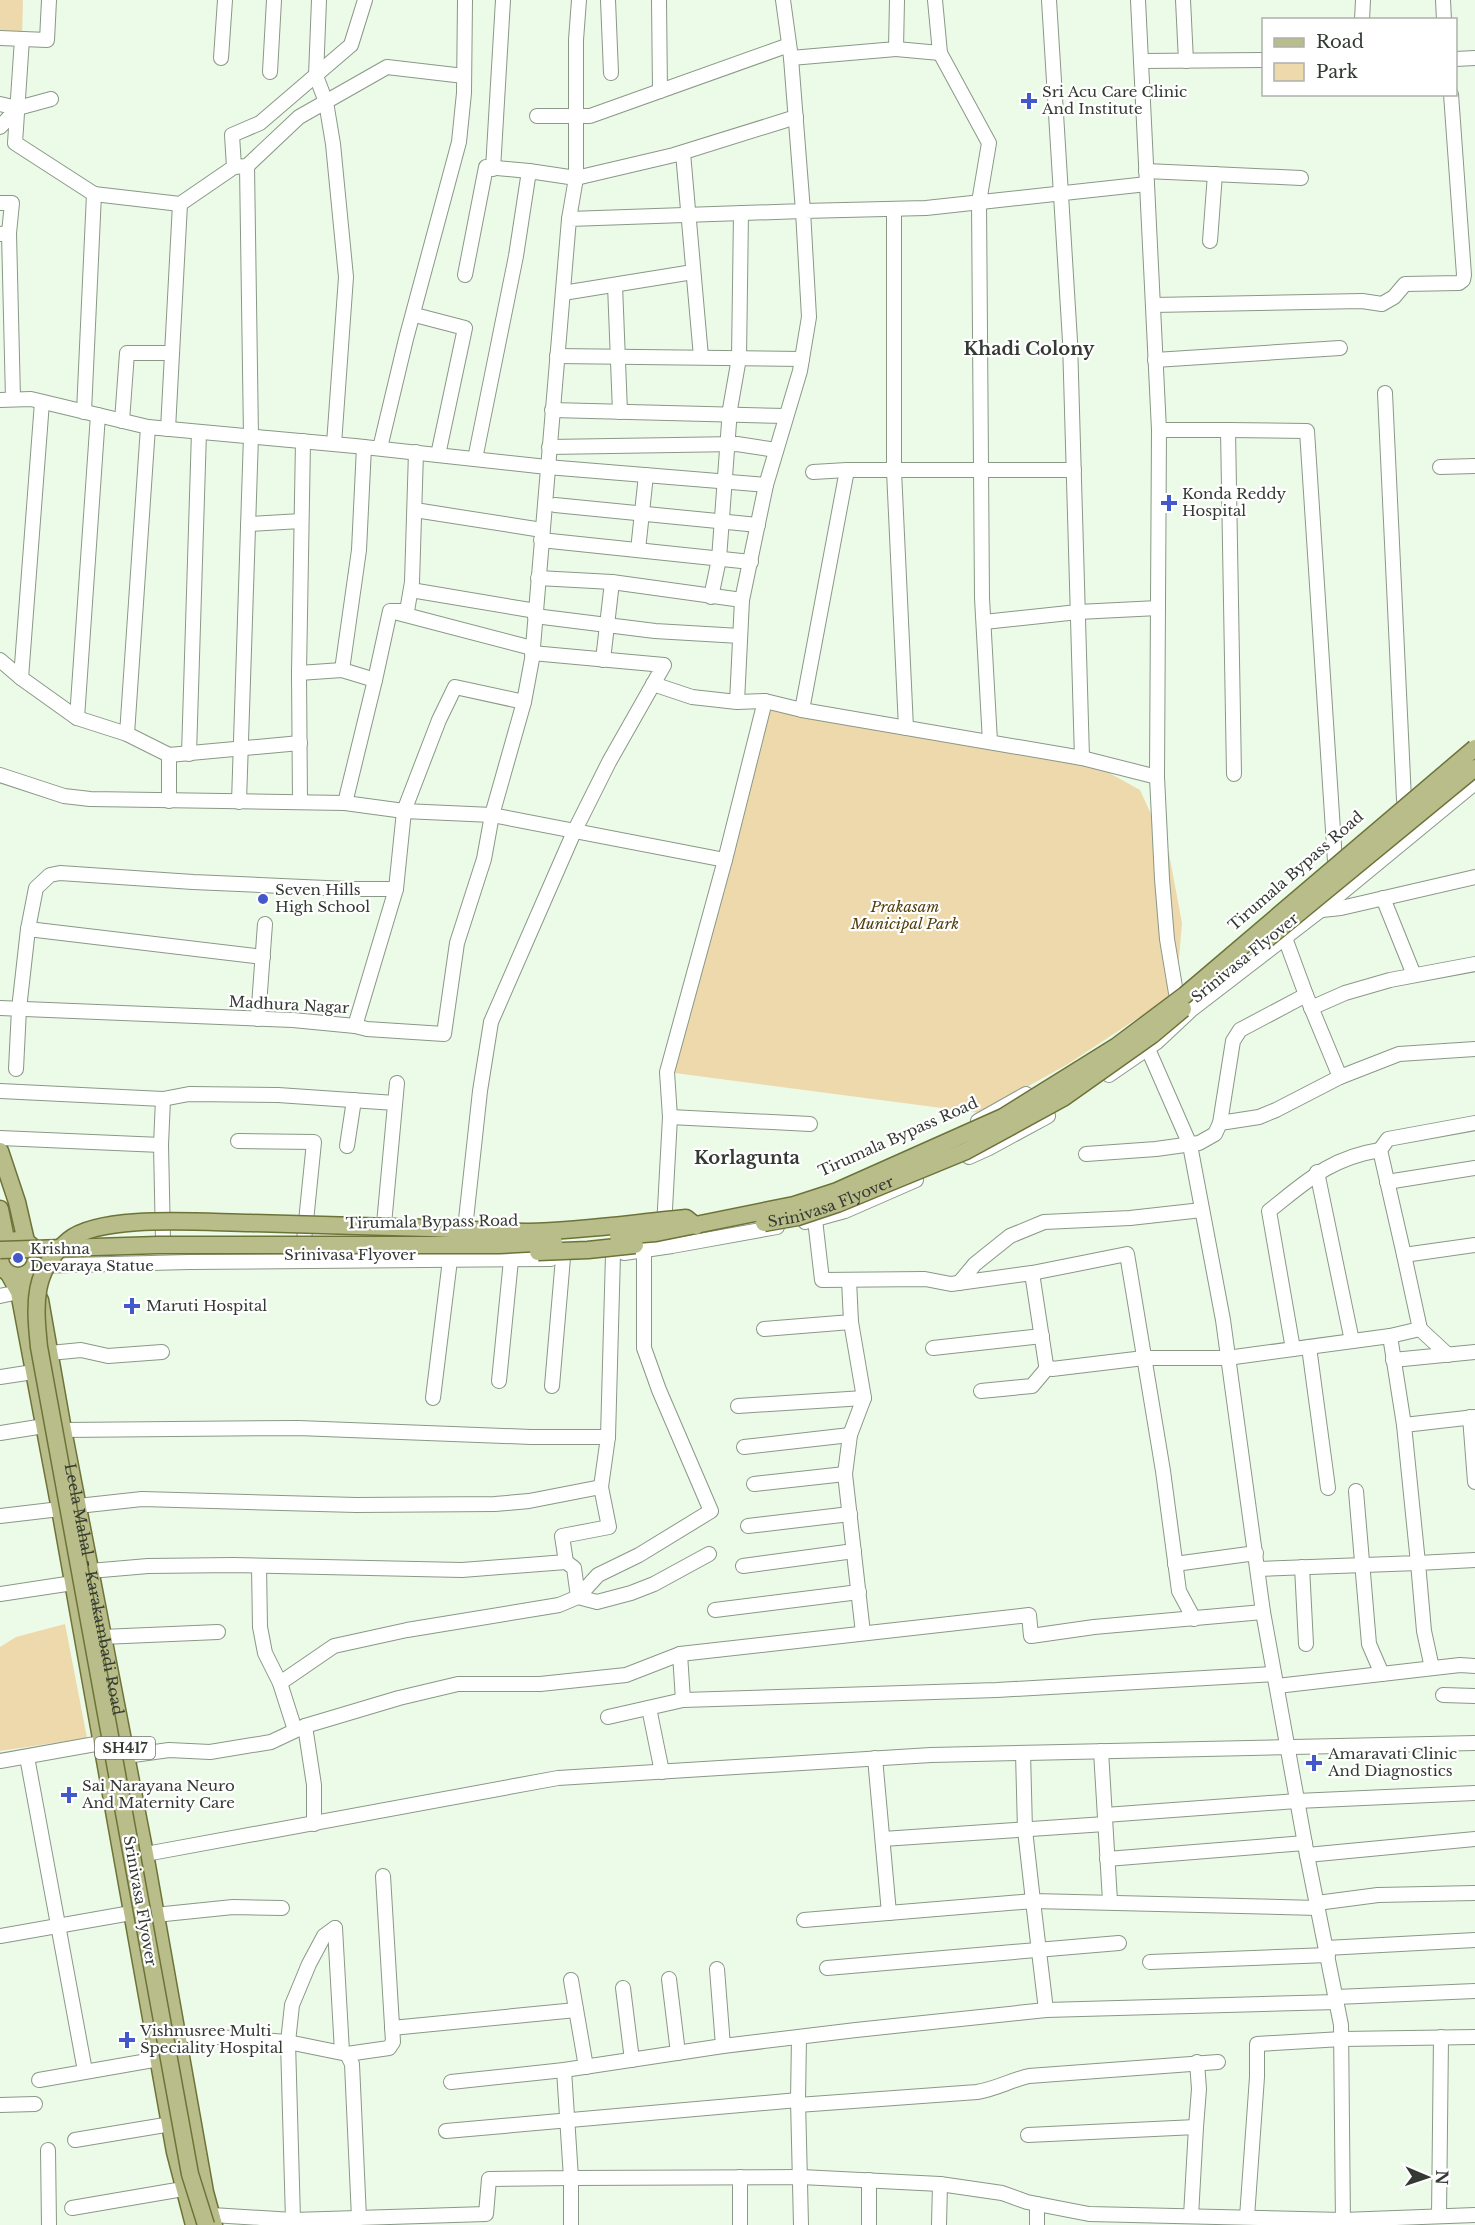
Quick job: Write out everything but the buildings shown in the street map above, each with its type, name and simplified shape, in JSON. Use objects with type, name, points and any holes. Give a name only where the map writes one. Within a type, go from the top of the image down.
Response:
[{"type":"main road","name":"Srinivasa Flyover","points":[[8,1259],[170,1245],[499,1245],[656,1233],[794,1205],[837,1191],[944,1145],[1012,1111],[1117,1046],[1185,995],[1475,748]]},
{"type":"main road","name":"Srinivasa Flyover","points":[[8,1259],[319,1254],[464,1255],[588,1250],[659,1242],[787,1219],[837,1204],[966,1151],[1063,1098],[1152,1035],[1475,768]]},
{"type":"main road","points":[[0,1151],[29,1244],[36,1258],[8,1259]]},
{"type":"main road","points":[[0,1209],[8,1259]]},
{"type":"main road","name":"Srinivasa Flyover","points":[[210,2222],[190,2174],[39,1347],[35,1305],[41,1277],[55,1254],[70,1239],[92,1228],[126,1223],[296,1224],[525,1232],[600,1228],[686,1218],[696,1226]]},
{"type":"main road","points":[[8,1259],[19,1239],[29,1244]]},
{"type":"main road","name":"Leela Mahal - Karakambadi Road","points":[[8,1259],[19,1292],[60,1509],[131,1914],[183,2189],[194,2225]]},
{"type":"main road","name":"Leela Mahal - Karakambadi Road","points":[[8,1259],[40,1300],[102,1637],[145,1854],[210,2222]]},
{"type":"street","points":[[0,38],[47,40],[49,0]]},
{"type":"street","points":[[221,58],[225,0]]},
{"type":"street","points":[[270,72],[274,0]]},
{"type":"street","points":[[319,0],[316,76],[326,102],[333,144],[346,277],[334,444]]},
{"type":"street","points":[[353,39],[356,0]]},
{"type":"street","points":[[239,802],[251,436],[240,167],[232,135],[260,123],[351,45],[365,0]]},
{"type":"street","points":[[380,448],[406,339],[415,315],[459,142],[464,76],[465,0]]},
{"type":"street","points":[[493,169],[502,0]]},
{"type":"street","points":[[355,1026],[367,1029],[444,1034],[457,943],[484,859],[492,815],[524,702],[536,614],[562,293],[569,219],[576,178],[576,40],[579,0]]},
{"type":"street","points":[[608,0],[611,74]]},
{"type":"street","points":[[659,0],[660,91]]},
{"type":"street","points":[[737,702],[742,600],[766,485],[802,358],[809,317],[796,117],[783,0]]},
{"type":"street","points":[[896,49],[897,0]]},
{"type":"street","points":[[935,0],[940,53],[989,143],[979,202],[984,622],[990,742]]},
{"type":"street","points":[[1049,0],[1070,341],[1082,758]]},
{"type":"street","points":[[1138,0],[1159,430],[1157,777],[1167,939],[1176,993],[1191,1010]]},
{"type":"street","points":[[1183,0],[1186,61]]},
{"type":"street","points":[[1362,18],[1363,0]]},
{"type":"street","points":[[1443,0],[1444,18]]},
{"type":"street","points":[[22,39],[15,143],[94,194],[180,204],[240,167],[300,117],[387,67],[464,76]]},
{"type":"street","points":[[537,116],[590,116],[660,91],[790,51],[896,49],[940,53]]},
{"type":"street","points":[[1457,59],[1475,58]]},
{"type":"street","points":[[1141,61],[1262,60]]},
{"type":"street","points":[[1153,305],[1362,301],[1382,304],[1405,284],[1459,283],[1463,280],[1464,275],[1451,96]]},
{"type":"street","points":[[0,104],[18,108],[51,99]]},
{"type":"street","points":[[0,127],[18,108]]},
{"type":"street","points":[[465,276],[486,167],[576,178],[683,153],[796,117]]},
{"type":"street","points":[[683,153],[701,357]]},
{"type":"street","points":[[475,459],[516,256],[530,171]]},
{"type":"street","points":[[1210,241],[1215,174]]},
{"type":"street","points":[[569,219],[926,208],[1062,193],[1146,178],[1215,174],[1301,178]]},
{"type":"street","points":[[77,718],[91,413],[94,194]]},
{"type":"street","points":[[0,203],[12,203],[4,233],[6,400],[31,399],[148,427],[380,448],[547,467],[766,485]]},
{"type":"street","points":[[168,429],[180,204]]},
{"type":"street","points":[[894,208],[894,471],[906,728]]},
{"type":"street","points":[[711,597],[719,559],[730,414],[739,358],[741,213]]},
{"type":"street","points":[[562,293],[693,272]]},
{"type":"street","points":[[615,285],[620,412]]},
{"type":"street","points":[[415,315],[465,328],[438,455]]},
{"type":"street","points":[[1155,360],[1340,348]]},
{"type":"street","points":[[122,421],[127,353],[172,353]]},
{"type":"street","points":[[557,356],[802,358]]},
{"type":"street","points":[[1385,393],[1404,800]]},
{"type":"street","points":[[21,678],[42,402]]},
{"type":"street","points":[[552,410],[786,416]]},
{"type":"street","points":[[127,734],[148,427]]},
{"type":"street","points":[[1159,430],[1307,431],[1335,861]]},
{"type":"street","points":[[1228,430],[1234,774]]},
{"type":"street","points":[[189,754],[199,432]]},
{"type":"street","points":[[300,802],[298,673],[303,441]]},
{"type":"street","points":[[549,447],[728,444],[776,450]]},
{"type":"street","points":[[342,670],[359,550],[364,447]]},
{"type":"street","points":[[390,611],[407,611],[411,590],[416,452]]},
{"type":"street","points":[[1440,467],[1475,466]]},
{"type":"street","points":[[813,472],[1074,470]]},
{"type":"street","points":[[802,710],[847,471]]},
{"type":"street","points":[[638,550],[646,475]]},
{"type":"street","points":[[555,505],[758,525]]},
{"type":"street","points":[[415,510],[542,535],[638,550],[751,562]]},
{"type":"street","points":[[248,524],[301,521]]},
{"type":"street","points":[[538,578],[612,582],[742,600]]},
{"type":"street","points":[[603,660],[612,582]]},
{"type":"street","points":[[411,590],[607,625],[655,631],[740,636]]},
{"type":"street","points":[[984,622],[1078,612],[1158,608]]},
{"type":"street","points":[[390,611],[532,651],[664,665],[609,762],[574,832],[491,1022],[480,1091],[464,1240]]},
{"type":"street","points":[[345,803],[390,611]]},
{"type":"street","points":[[0,660],[77,718],[127,734],[169,755],[300,743]]},
{"type":"street","points":[[298,673],[342,670],[375,680]]},
{"type":"street","points":[[653,684],[692,697],[737,702],[765,701],[802,710],[1082,758],[1157,777]]},
{"type":"street","name":"Madhura Nagar","points":[[0,1008],[258,1019],[355,1026],[396,889],[404,811],[439,720],[455,687],[524,702]]},
{"type":"street","points":[[664,1227],[670,1117],[667,1072],[725,860],[765,701]]},
{"type":"street","name":"Tirumala Bypass Road","points":[[29,1244],[164,1240],[464,1240],[576,1235],[664,1227],[758,1208],[831,1186],[983,1118],[1112,1042],[1176,993],[1475,741]]},
{"type":"street","points":[[169,755],[169,801]]},
{"type":"street","points":[[0,775],[64,796],[90,799],[345,803],[404,811],[492,815],[725,860]]},
{"type":"street","points":[[8,1259],[189,1262],[563,1258],[644,1250],[816,1220],[845,1211],[989,1148],[1062,1107],[1148,1049],[1191,1010],[1317,913],[1475,783]]},
{"type":"street","points":[[16,1069],[19,1009],[28,929],[36,888],[50,875],[60,873],[193,882],[396,889]]},
{"type":"street","points":[[1317,913],[1324,908],[1341,908],[1475,877]]},
{"type":"street","points":[[1383,898],[1414,975]]},
{"type":"street","points":[[258,1019],[265,924]]},
{"type":"street","points":[[28,929],[263,957]]},
{"type":"street","points":[[1285,938],[1340,1077]]},
{"type":"street","points":[[1086,1154],[1156,1149],[1208,1140],[1215,1134],[1220,1123],[1233,1041],[1240,1030],[1309,1001],[1390,980],[1475,964]]},
{"type":"street","points":[[1148,1049],[1190,1144],[1223,1320],[1263,1612],[1342,2039],[1343,2222]]},
{"type":"street","points":[[1220,1123],[1258,1117],[1340,1077],[1398,1054],[1475,1049]]},
{"type":"street","points":[[383,1240],[397,1083]]},
{"type":"street","points":[[0,1091],[164,1100],[189,1094],[278,1095],[395,1103]]},
{"type":"street","points":[[164,1100],[161,1145],[164,1240]]},
{"type":"street","points":[[347,1146],[354,1100]]},
{"type":"street","points":[[670,1117],[810,1124]]},
{"type":"street","points":[[1293,1349],[1269,1211],[1317,1172],[1356,1154],[1380,1150],[1388,1139],[1475,1123]]},
{"type":"street","points":[[0,1138],[161,1145]]},
{"type":"street","points":[[238,1141],[314,1142],[304,1241]]},
{"type":"street","points":[[1380,1150],[1420,1329],[1448,1355]]},
{"type":"street","points":[[1387,1182],[1475,1168]]},
{"type":"street","points":[[1317,1172],[1352,1341]]},
{"type":"street","points":[[810,1193],[816,1220],[822,1280],[925,1279],[951,1284],[1032,1273],[1127,1254],[1163,1471],[1179,1591],[1194,1619]]},
{"type":"street","points":[[959,1283],[975,1264],[1010,1236],[1044,1222],[1130,1218],[1202,1210]]},
{"type":"street","points":[[1404,1255],[1475,1245]]},
{"type":"street","points":[[280,1683],[334,1646],[407,1630],[559,1605],[578,1596],[598,1575],[639,1555],[711,1512],[658,1390],[644,1348],[644,1250]]},
{"type":"street","points":[[566,1562],[562,1536],[609,1527],[601,1487],[608,1437],[613,1254]]},
{"type":"street","points":[[552,1386],[563,1258]]},
{"type":"street","points":[[434,1398],[450,1260]]},
{"type":"street","points":[[499,1381],[511,1260]]},
{"type":"street","points":[[1032,1273],[1048,1367]]},
{"type":"street","points":[[849,1280],[851,1322],[864,1398],[850,1435],[845,1474],[863,1633]]},
{"type":"street","points":[[0,1296],[19,1292]]},
{"type":"street","points":[[764,1329],[851,1322]]},
{"type":"street","points":[[981,1391],[1032,1386],[1048,1367],[1144,1358],[1227,1358],[1390,1336],[1420,1329]]},
{"type":"street","points":[[933,1348],[1042,1336]]},
{"type":"street","points":[[1390,1336],[1404,1425],[1424,1631],[1432,1668]]},
{"type":"street","points":[[1309,1347],[1328,1488]]},
{"type":"street","points":[[50,1353],[81,1350],[108,1356],[162,1352]]},
{"type":"street","points":[[1393,1360],[1475,1352]]},
{"type":"street","points":[[0,1377],[33,1372]]},
{"type":"street","points":[[738,1406],[864,1398]]},
{"type":"street","points":[[1404,1425],[1472,1417],[1475,1482]]},
{"type":"street","points":[[0,1433],[44,1426]]},
{"type":"street","points":[[63,1430],[298,1428],[519,1437],[608,1437]]},
{"type":"street","points":[[744,1447],[850,1435]]},
{"type":"street","points":[[754,1484],[845,1474]]},
{"type":"street","points":[[78,1506],[142,1499],[356,1505],[495,1504],[529,1501],[601,1487]]},
{"type":"street","points":[[1356,1491],[1370,1644],[1382,1674]]},
{"type":"street","points":[[0,1516],[60,1509]]},
{"type":"street","points":[[748,1526],[850,1514]]},
{"type":"street","points":[[742,1566],[854,1551]]},
{"type":"street","points":[[1175,1564],[1256,1553]]},
{"type":"street","points":[[578,1596],[597,1602],[631,1593],[654,1584],[709,1554]]},
{"type":"street","points":[[1258,1569],[1475,1560]]},
{"type":"street","points":[[90,1571],[148,1566],[462,1570],[566,1562],[574,1568],[578,1596]]},
{"type":"street","points":[[259,1566],[260,1627],[265,1653],[300,1728],[314,1785],[314,1824]]},
{"type":"street","points":[[1302,1567],[1306,1644]]},
{"type":"street","points":[[0,1594],[73,1583]]},
{"type":"street","points":[[716,1610],[859,1592]]},
{"type":"street","points":[[126,1756],[169,1750],[210,1752],[271,1742],[300,1728],[399,1698],[458,1684],[540,1683],[626,1675],[680,1654],[1029,1615],[1031,1636],[1094,1627],[1263,1612]]},
{"type":"street","points":[[102,1637],[218,1632]]},
{"type":"street","points":[[680,1654],[683,1700]]},
{"type":"street","points":[[608,1717],[683,1700],[1275,1680],[1382,1674],[1460,1665],[1475,1666]]},
{"type":"street","points":[[1443,1695],[1475,1696]]},
{"type":"street","points":[[649,1708],[662,1772]]},
{"type":"street","points":[[0,1761],[101,1743]]},
{"type":"street","points":[[122,1858],[558,1778],[875,1758],[1475,1743]]},
{"type":"street","points":[[1101,1751],[1110,1901]]},
{"type":"street","points":[[1023,1753],[1025,1830],[1046,2010]]},
{"type":"street","points":[[27,1757],[85,2071]]},
{"type":"street","points":[[875,1758],[890,1913]]},
{"type":"street","points":[[883,1839],[1025,1830],[1298,1801],[1475,1793]]},
{"type":"street","points":[[1107,1859],[1475,1839]]},
{"type":"street","points":[[176,2034],[288,2042],[345,2053],[389,2048],[393,2042],[383,1876]]},
{"type":"street","points":[[804,1920],[1033,1901],[1317,1906],[1378,1895],[1475,1893]]},
{"type":"street","points":[[155,1915],[233,1907],[282,1908]]},
{"type":"street","points":[[0,1936],[131,1914]]},
{"type":"street","points":[[293,2220],[288,2042],[292,2005],[309,1964],[324,1936],[335,1928],[345,2053],[352,2064],[359,2218]]},
{"type":"street","points":[[1150,1962],[1327,1952],[1475,1940]]},
{"type":"street","points":[[827,1968],[1119,1943]]},
{"type":"street","points":[[717,1969],[723,2046]]},
{"type":"street","points":[[571,1980],[586,2067]]},
{"type":"street","points":[[669,1980],[678,2053]]},
{"type":"street","points":[[623,1988],[632,2060]]},
{"type":"street","points":[[451,2082],[564,2070],[723,2046],[1046,2010],[1336,2000],[1475,1991]]},
{"type":"street","points":[[392,2028],[576,2010]]},
{"type":"street","points":[[799,2037],[801,2225]]},
{"type":"street","points":[[1439,2216],[1441,2037]]},
{"type":"street","points":[[1247,2217],[1257,2077],[1257,2044],[1342,2039],[1475,2037]]},
{"type":"street","points":[[39,2080],[159,2059]]},
{"type":"street","points":[[1191,2216],[1199,2089],[1197,2062]]},
{"type":"street","points":[[446,2132],[798,2103],[977,2092],[995,2089],[1015,2079],[1029,2076],[1218,2062]]},
{"type":"street","points":[[564,2070],[571,2178],[571,2225]]},
{"type":"street","points":[[0,2105],[35,2104]]},
{"type":"street","points":[[75,2140],[171,2124]]},
{"type":"street","points":[[1028,2136],[1196,2127]]},
{"type":"street","points":[[48,2150],[49,2225]]},
{"type":"street","points":[[210,2222],[483,2216],[488,2212],[489,2180],[740,2177],[801,2177],[940,2184],[1002,2193],[1037,2204],[1089,2214],[1247,2217],[1343,2222],[1475,2215]]},
{"type":"street","points":[[740,2177],[740,2225]]},
{"type":"street","points":[[869,2180],[869,2225]]},
{"type":"street","points":[[939,2225],[940,2184]]},
{"type":"street","points":[[72,2208],[183,2189]]},
{"type":"street","points":[[1037,2204],[1037,2225]]},
{"type":"green space","points":[[0,0],[23,0],[22,39],[0,38]]},
{"type":"green space","name":"Prakasam Municipal Park","points":[[765,701],[1082,758],[1140,790],[1169,854],[1182,923],[1176,993],[1068,1064],[980,1113],[667,1072]]},
{"type":"green space","points":[[65,1624],[87,1738],[0,1751],[0,1647],[16,1637]]},
{"type":"place","name":"Sri Acu Care Clinic And Institute","points":[[1029,101]]},
{"type":"place","name":"Konda Reddy Hospital","points":[[1169,503]]},
{"type":"place","name":"Seven Hills High School","points":[[263,899]]},
{"type":"place","name":"Krishna Devaraya Statue","points":[[18,1258]]},
{"type":"place","name":"Maruti Hospital","points":[[132,1306]]},
{"type":"place","name":"Amaravati Clinic And Diagnostics","points":[[1314,1763]]},
{"type":"place","name":"Sai Narayana Neuro And Maternity Care","points":[[69,1795]]},
{"type":"place","name":"Vishnusree Multi Speciality Hospital","points":[[127,2040]]},
{"type":"district","name":"Khadi Colony","points":[[1029,349]]},
{"type":"district","name":"Korlagunta","points":[[747,1158]]}]
